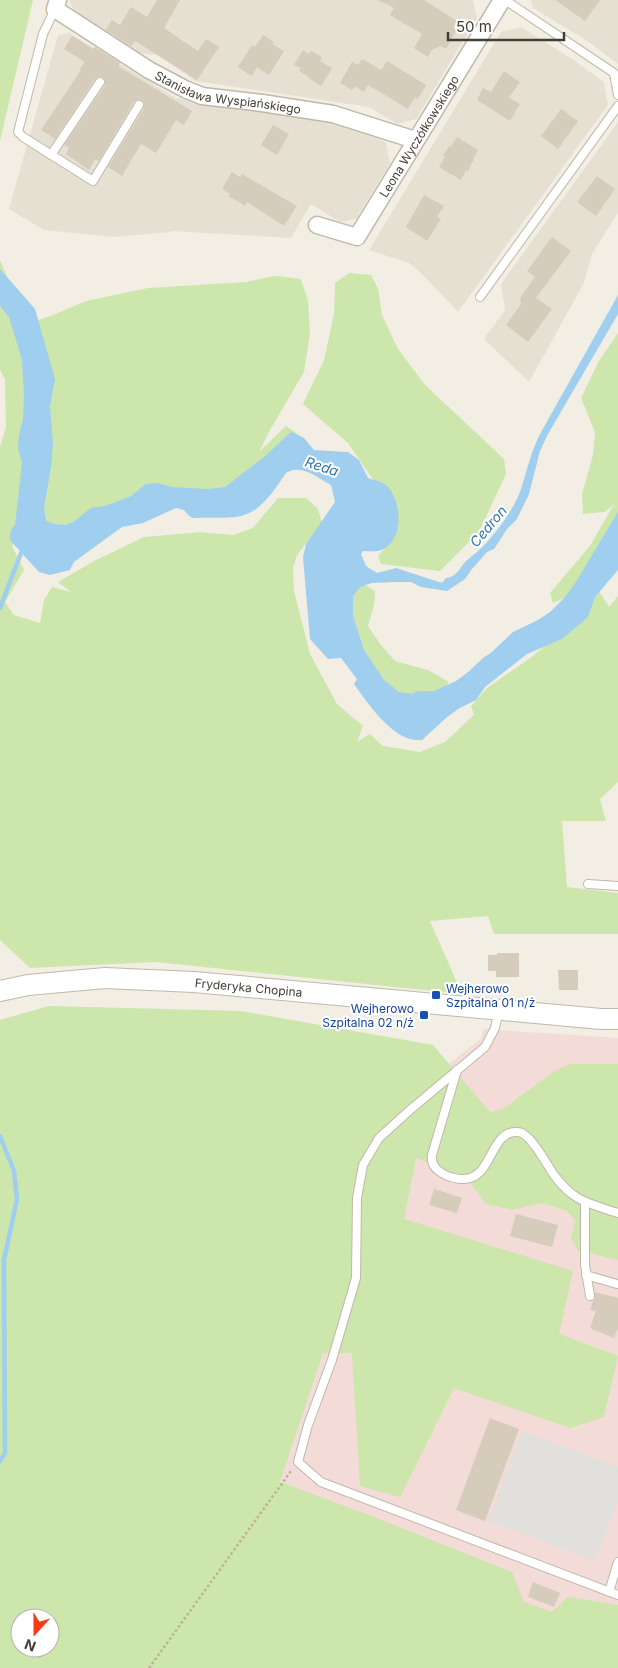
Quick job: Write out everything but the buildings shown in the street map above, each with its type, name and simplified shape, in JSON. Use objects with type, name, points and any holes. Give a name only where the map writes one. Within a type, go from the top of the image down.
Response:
[{"type":"street","name":"Leona Wyczółkowskiego","points":[[317,225],[357,237],[415,140],[504,0]]},
{"type":"street","name":"Stanisława Wyspiańskiego","points":[[56,5],[149,70],[202,96],[333,114],[415,140]]},
{"type":"street","name":"Fryderyka Chopina","points":[[0,991],[28,985],[115,979],[194,982],[601,1020],[618,1020]]},
{"type":"lane","points":[[504,0],[614,73],[618,95]]},
{"type":"lane","points":[[56,5],[43,34],[18,132],[93,181],[139,105]]},
{"type":"lane","points":[[51,155],[100,82]]},
{"type":"lane","points":[[480,297],[618,106]]},
{"type":"lane","points":[[588,884],[618,886]]},
{"type":"lane","points":[[499,1010],[495,1028],[485,1047],[379,1138],[363,1165],[357,1198],[356,1278],[332,1360],[308,1425],[298,1462],[321,1482],[618,1595]]},
{"type":"lane","points":[[457,1070],[432,1155],[431,1161],[434,1167],[446,1176],[462,1180],[471,1178],[486,1165],[501,1138],[511,1132],[519,1132],[528,1137],[566,1190],[585,1202],[618,1213]]},
{"type":"lane","points":[[585,1202],[585,1265],[590,1296]]},
{"type":"lane","points":[[586,1275],[617,1284]]},
{"type":"lane","points":[[609,1592],[618,1562]]},
{"type":"path","points":[[150,1668],[298,1462]]},
{"type":"shaded area","points":[[69,0],[473,0],[477,18],[416,119],[397,124],[369,107],[195,81],[158,55],[140,53],[74,11]]},
{"type":"shaded area","points":[[531,0],[618,0],[618,64],[586,40],[533,8]]},
{"type":"shaded area","points":[[521,27],[604,82],[608,105],[458,312],[409,263],[369,250],[501,32]]},
{"type":"shaded area","points":[[69,33],[176,98],[358,126],[386,143],[390,163],[356,219],[340,222],[311,204],[291,238],[171,231],[113,237],[44,230],[9,209],[58,35]]},
{"type":"shaded area","points":[[618,122],[618,213],[592,254],[584,283],[529,382],[484,339],[505,310],[501,284]]},
{"type":"shaded area","points":[[483,1029],[618,1038],[618,1668],[280,1482],[323,1353],[435,1074],[481,1039]]},
{"type":"shaded area","points":[[522,1431],[618,1467],[618,1499],[595,1561],[488,1521]]},
{"type":"green space","points":[[0,0],[33,0],[0,141]]},
{"type":"green space","points":[[0,260],[29,323],[86,301],[148,288],[246,282],[275,276],[301,279],[308,301],[310,333],[304,372],[259,452],[286,426],[302,437],[256,480],[65,533],[25,525],[12,546],[24,570],[5,602],[14,615],[40,623],[44,600],[52,587],[71,592],[58,582],[94,561],[144,537],[200,532],[233,535],[253,528],[278,498],[306,498],[318,509],[322,523],[297,555],[293,568],[294,591],[310,654],[337,704],[363,726],[357,742],[370,734],[383,746],[420,752],[445,742],[474,715],[471,706],[487,688],[533,656],[579,616],[599,591],[609,607],[618,596],[618,782],[600,799],[606,821],[562,821],[567,887],[618,893],[618,934],[494,934],[488,916],[430,921],[462,994],[156,962],[30,968],[0,940],[0,447],[6,427],[5,379],[0,370]]},
{"type":"green space","points":[[349,273],[371,275],[378,289],[382,315],[398,349],[425,385],[504,459],[506,474],[479,532],[440,571],[381,564],[378,556],[394,538],[397,514],[348,443],[303,404],[324,360],[334,314],[335,283]]},
{"type":"green space","points":[[618,333],[618,528],[566,597],[553,603],[550,593],[590,546],[614,504],[605,512],[583,514],[582,494],[593,455],[595,432],[581,398],[599,361]]},
{"type":"green space","points":[[340,569],[375,591],[374,605],[368,626],[395,661],[428,670],[449,682],[437,702],[389,716],[324,590]]},
{"type":"green space","points":[[49,1006],[241,1011],[433,1045],[490,1112],[503,1109],[553,1072],[569,1064],[618,1064],[618,1260],[578,1250],[571,1239],[575,1220],[567,1211],[542,1203],[512,1210],[486,1204],[467,1179],[416,1158],[404,1219],[573,1271],[559,1334],[618,1356],[604,1417],[570,1428],[454,1388],[400,1497],[360,1486],[352,1353],[323,1353],[280,1482],[512,1572],[524,1602],[552,1612],[568,1597],[618,1605],[618,1668],[0,1668],[0,1020]]},
{"type":"water","name":"Reda","points":[[0,269],[35,309],[55,379],[50,406],[53,444],[44,508],[46,521],[66,525],[91,508],[105,506],[131,496],[146,484],[158,483],[171,487],[209,489],[225,487],[263,458],[291,432],[304,438],[314,450],[348,452],[359,460],[368,478],[386,485],[391,492],[398,509],[398,529],[389,545],[382,550],[363,551],[361,554],[366,566],[377,573],[396,568],[442,583],[446,578],[455,574],[485,544],[498,530],[512,509],[519,495],[540,434],[618,295],[618,314],[548,434],[540,451],[529,494],[517,519],[507,529],[494,549],[487,552],[465,579],[447,591],[421,587],[411,582],[372,583],[360,587],[353,596],[353,616],[364,650],[384,680],[399,692],[413,694],[417,691],[434,691],[456,681],[467,673],[513,632],[550,612],[565,597],[576,582],[618,512],[618,570],[595,597],[588,617],[562,639],[527,654],[485,687],[476,700],[458,709],[422,740],[402,736],[386,724],[354,684],[357,679],[341,658],[328,659],[310,639],[303,557],[306,544],[335,502],[331,485],[310,473],[292,470],[286,473],[267,499],[248,514],[229,517],[193,518],[184,510],[176,508],[143,523],[122,527],[74,562],[70,570],[50,575],[39,572],[9,539],[12,528],[15,525],[22,463],[18,448],[23,419],[24,395],[22,360],[9,317],[0,306]]},
{"type":"waterway","points":[[0,608],[24,549]]},
{"type":"waterway","points":[[0,1136],[14,1171],[17,1199],[4,1260],[5,1453],[0,1461]]},
{"type":"place","name":"Wejherowo Szpitalna 01 n/ż","points":[[436,995]]},
{"type":"place","name":"Wejherowo Szpitalna 02 n/ż","points":[[424,1015]]},
{"type":"water label","name":"Cedron","points":[[488,526]]}]
